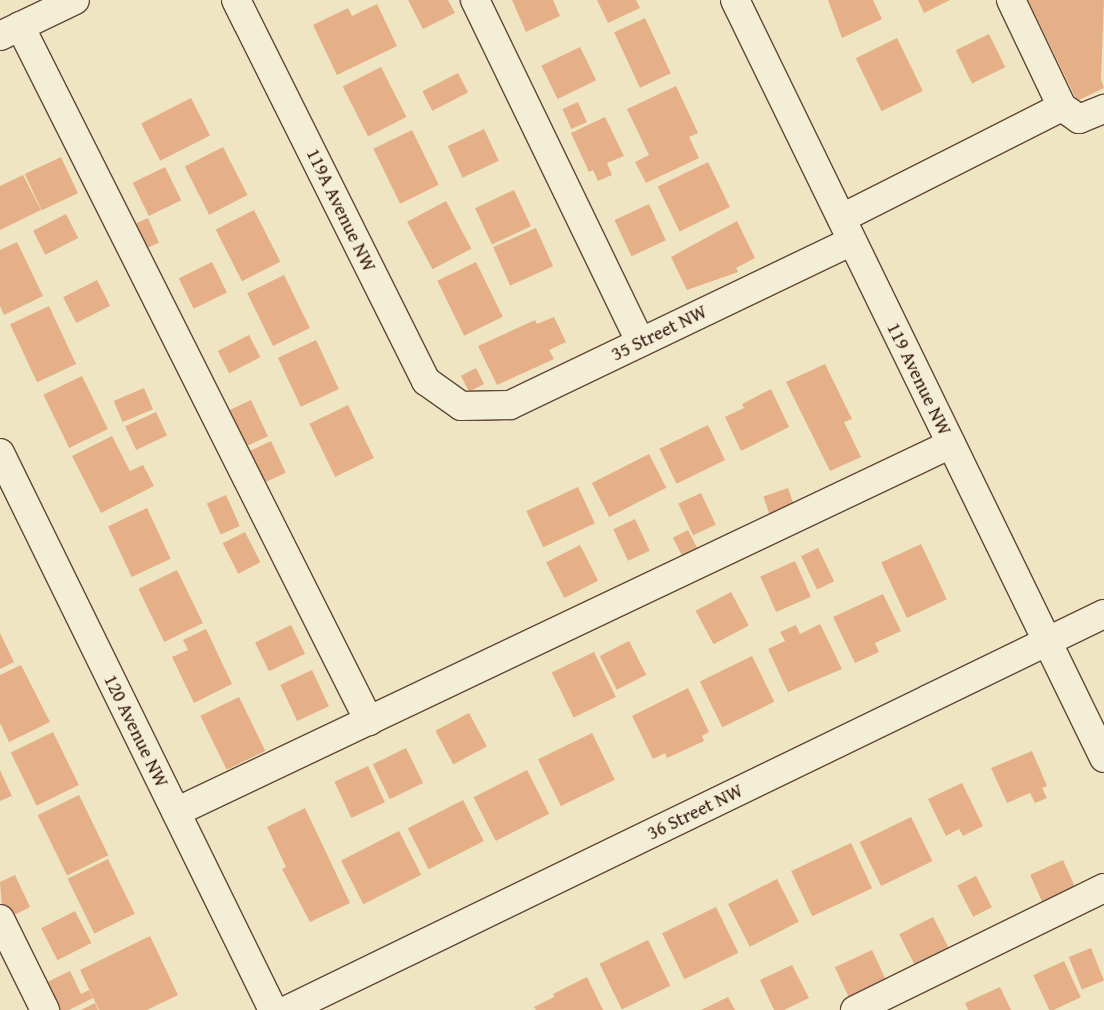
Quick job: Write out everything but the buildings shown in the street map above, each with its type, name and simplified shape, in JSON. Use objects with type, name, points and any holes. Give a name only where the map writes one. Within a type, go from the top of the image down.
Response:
[{"type":"street","points":[[75,0],[10,31],[368,721]]},
{"type":"street","name":"119A Avenue NW","points":[[236,0],[426,380],[461,406]]},
{"type":"street","points":[[475,0],[640,342]]},
{"type":"street","name":"119 Avenue NW","points":[[735,0],[1104,758]]},
{"type":"street","points":[[1011,0],[1062,107],[1079,119],[1104,109]]},
{"type":"street","name":"35 Street NW","points":[[461,406],[510,405],[640,342],[847,229],[1062,107]]},
{"type":"street","points":[[176,812],[951,444]]},
{"type":"street","name":"120 Avenue NW","points":[[0,453],[273,1010]]},
{"type":"street","name":"36 Street NW","points":[[287,1010],[1104,614]]},
{"type":"street","points":[[854,1010],[1104,888]]},
{"type":"street","points":[[0,919],[45,1010]]}]
